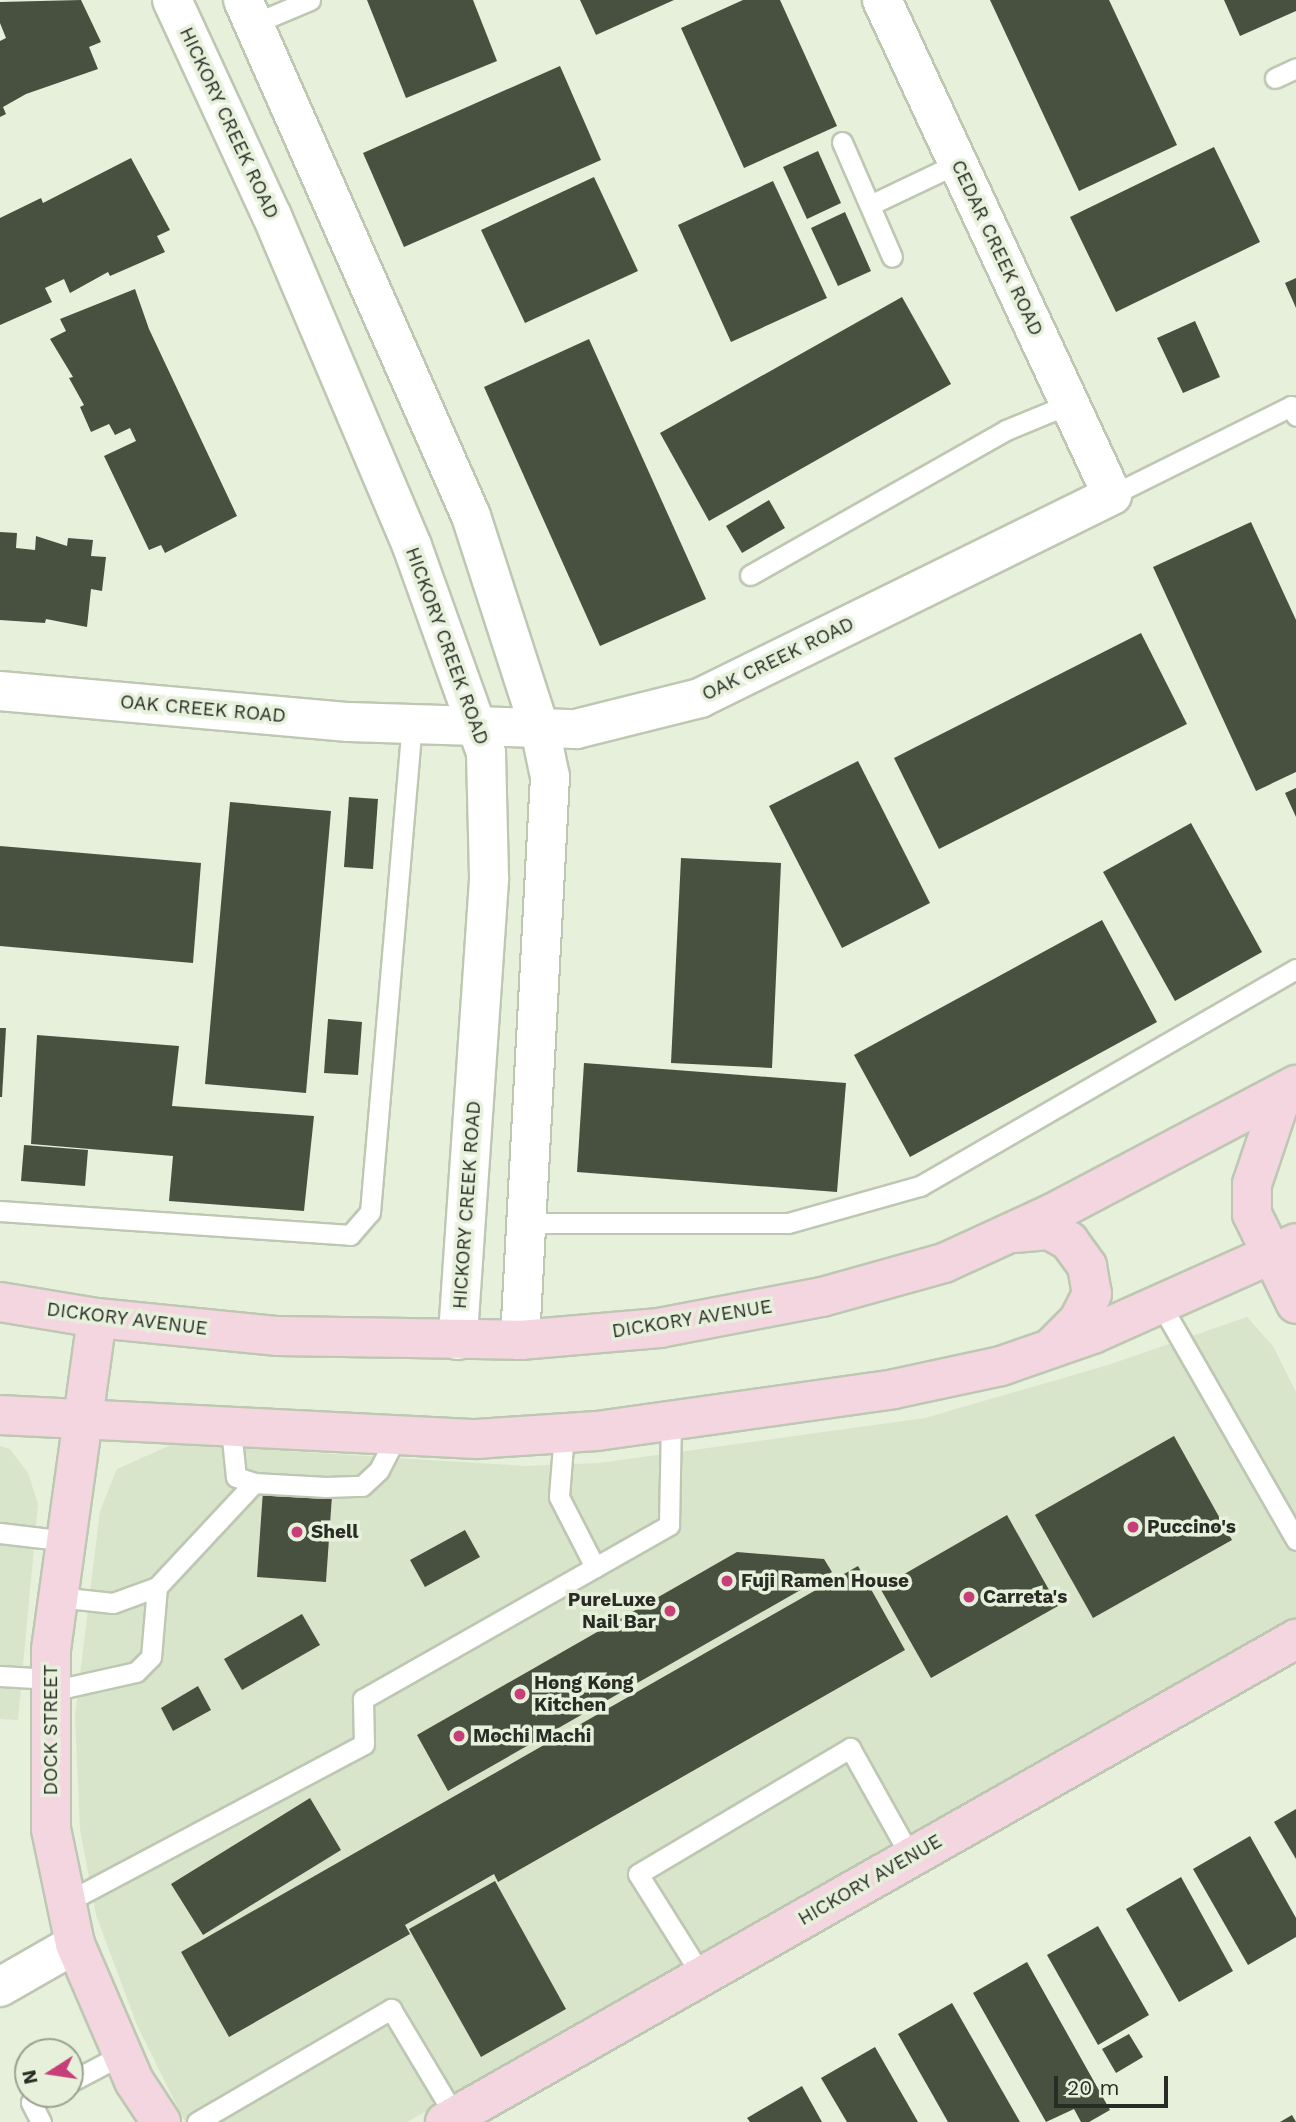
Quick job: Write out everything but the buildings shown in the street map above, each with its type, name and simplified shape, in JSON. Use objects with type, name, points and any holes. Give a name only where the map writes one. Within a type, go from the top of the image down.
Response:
[{"type":"main road","name":"DICKORY AVENUE","points":[[0,1302],[97,1318],[278,1336],[520,1340],[659,1328],[822,1297],[944,1263],[1007,1234],[1290,1088]]},
{"type":"main road","points":[[1290,1088],[1252,1184],[1252,1214],[1283,1250],[1296,1304]]},
{"type":"main road","points":[[1007,1234],[1049,1230],[1069,1241],[1087,1266],[1092,1294],[1078,1321],[1051,1348]]},
{"type":"main road","points":[[0,1415],[84,1422],[476,1439],[564,1433],[671,1420],[894,1390],[1001,1366],[1161,1305],[1283,1250]]},
{"type":"main road","name":"DOCK STREET","points":[[97,1318],[58,1597],[51,1685],[51,1829],[75,1944],[123,2054],[161,2122]]},
{"type":"main road","name":"HICKORY AVENUE","points":[[450,2119],[1296,1639]]},
{"type":"street","name":"HICKORY CREEK ROAD","points":[[172,0],[272,216],[407,533],[486,753],[489,880],[458,1340]]},
{"type":"street","name":"CEDAR CREEK ROAD","points":[[882,0],[1111,495]]},
{"type":"street","points":[[248,12],[471,516],[540,729],[550,777],[520,1340]]},
{"type":"street","name":"OAK CREEK ROAD","points":[[0,691],[349,722],[576,729],[700,698],[1111,495]]},
{"type":"street","points":[[0,1987],[75,1944]]},
{"type":"lane","points":[[248,12],[310,0]]},
{"type":"lane","points":[[1275,78],[1296,68]]},
{"type":"lane","points":[[842,142],[892,257]]},
{"type":"lane","points":[[870,205],[958,163]]},
{"type":"lane","points":[[750,575],[1006,430],[1069,404]]},
{"type":"lane","points":[[1111,495],[1292,406],[1296,416]]},
{"type":"lane","points":[[0,1211],[350,1235],[370,1212],[412,723]]},
{"type":"lane","points":[[527,1223],[788,1223],[920,1186],[1296,969]]},
{"type":"lane","points":[[1161,1305],[1296,1541]]},
{"type":"lane","points":[[66,1902],[364,1744],[363,1699],[669,1525],[671,1420]]},
{"type":"lane","points":[[231,1429],[236,1477],[254,1483],[362,1486],[379,1470],[396,1436]]},
{"type":"lane","points":[[564,1433],[559,1497],[595,1567]]},
{"type":"lane","points":[[58,1597],[113,1602],[157,1587],[254,1483]]},
{"type":"lane","points":[[0,1533],[67,1541]]},
{"type":"lane","points":[[0,1676],[51,1685],[136,1672],[151,1657],[157,1587]]},
{"type":"lane","points":[[702,1976],[638,1874],[850,1748],[911,1857]]},
{"type":"lane","points":[[197,2122],[391,2009],[450,2119]]},
{"type":"lane","points":[[84,2075],[123,2054]]},
{"type":"shaded area","points":[[1247,1317],[1273,1346],[1296,1392],[1296,1621],[407,2122],[185,2122],[137,2025],[96,1915],[80,1830],[75,1716],[100,1511],[117,1469],[173,1444],[525,1466],[599,1463],[925,1418],[1108,1365]]},
{"type":"shaded area","points":[[0,1446],[10,1449],[28,1473],[38,1504],[18,1720],[0,1719]]},
{"type":"place","name":"Puccino's","points":[[1133,1527]]},
{"type":"place","name":"Shell","points":[[297,1532]]},
{"type":"place","name":"Fuji Ramen House","points":[[727,1581]]},
{"type":"place","name":"Carreta's","points":[[969,1597]]},
{"type":"place","name":"PureLuxe Nail Bar","points":[[670,1611]]},
{"type":"place","name":"Hong Kong Kitchen","points":[[520,1694]]},
{"type":"place","name":"Mochi Machi","points":[[459,1736]]}]
